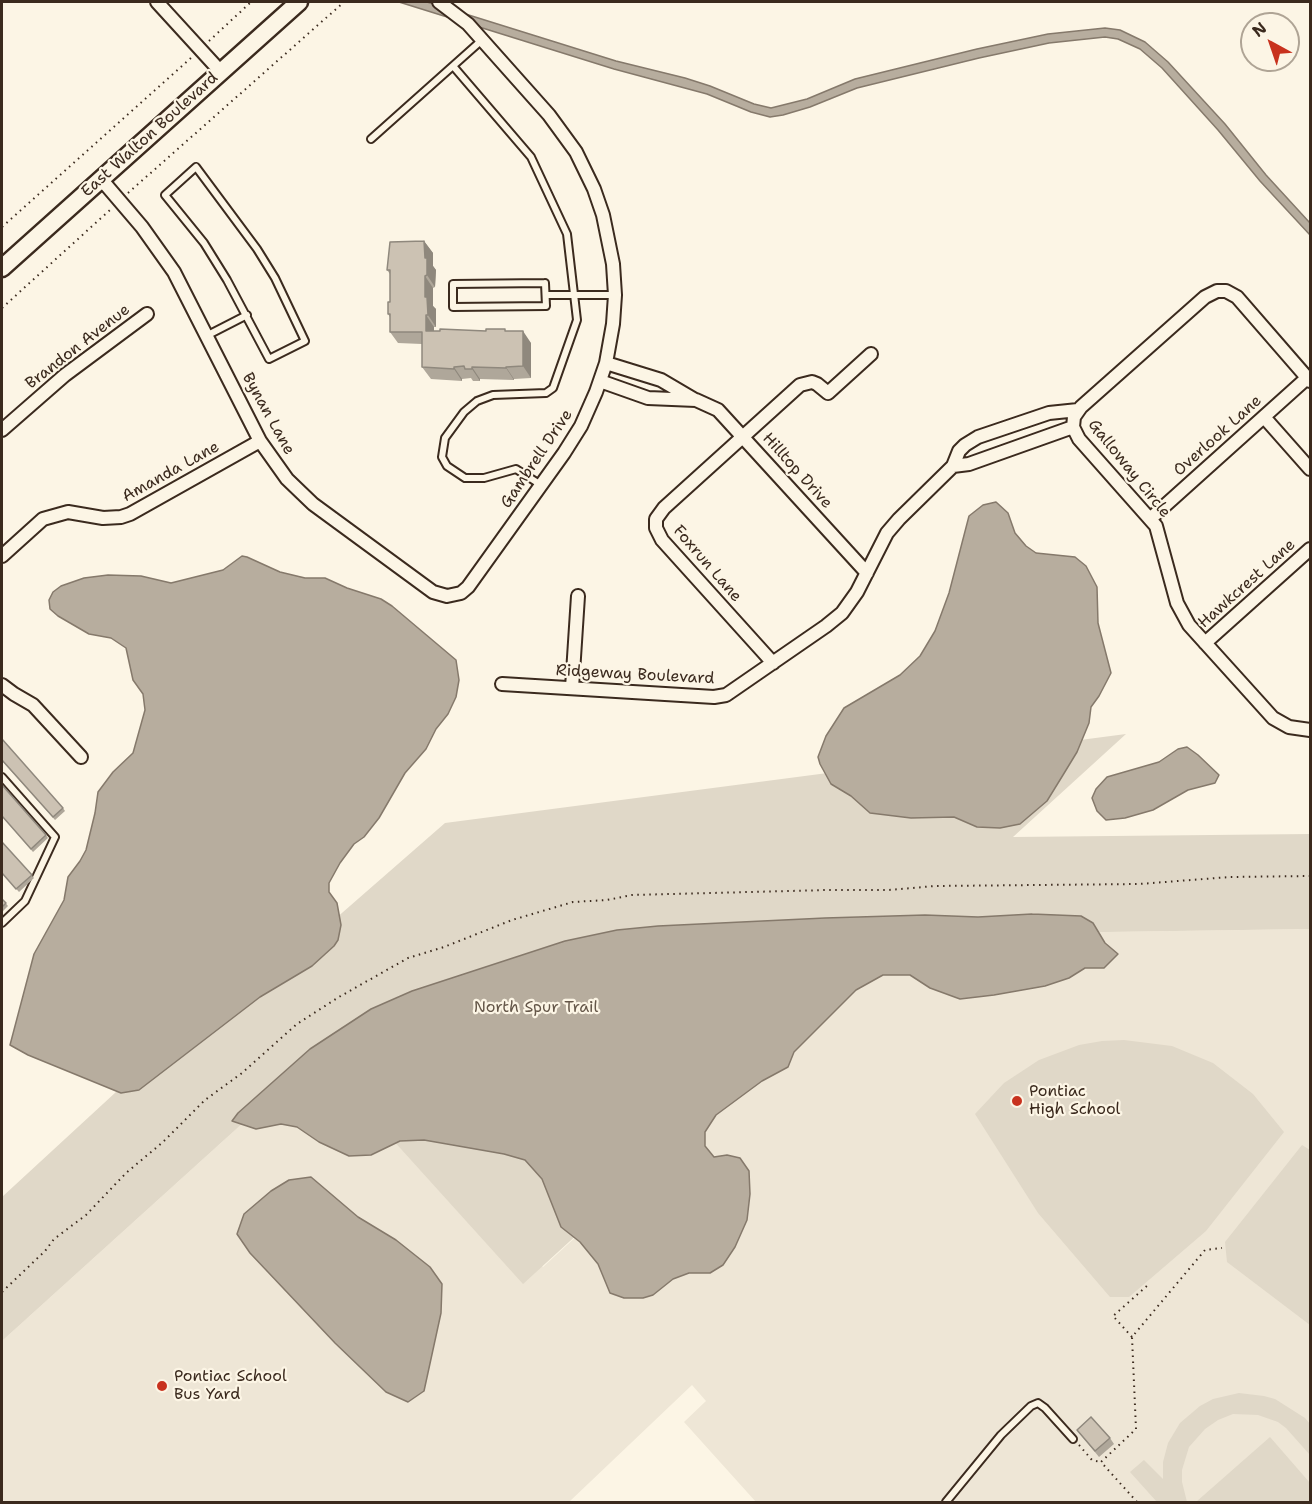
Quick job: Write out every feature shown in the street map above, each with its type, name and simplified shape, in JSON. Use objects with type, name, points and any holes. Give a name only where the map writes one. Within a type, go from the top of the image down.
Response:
[{"type":"main road","name":"East Walton Boulevard","points":[[2,268],[299,2]]},
{"type":"street","points":[[157,2],[220,72]]},
{"type":"street","name":"Gambrell Drive","points":[[439,2],[460,17],[559,127],[585,170],[605,224],[613,264],[615,295],[613,324],[606,363],[581,426],[468,587]]},
{"type":"street","name":"Bynan Lane","points":[[101,179],[150,237],[174,272],[260,441],[280,471],[306,498],[433,592],[453,596],[468,587]]},
{"type":"street","name":"Galloway Circle","points":[[1309,379],[1237,297],[1226,291],[1217,291],[1205,297],[1078,410],[1074,417],[1073,427],[1079,439],[1150,519],[1160,535],[1179,609],[1189,625],[1273,718],[1288,727],[1311,730]]},
{"type":"street","name":"Brandon Avenue","points":[[2,430],[64,375],[147,314]]},
{"type":"street","points":[[743,436],[800,385],[812,382],[828,393],[871,354]]},
{"type":"street","name":"Hilltop Drive","points":[[606,363],[661,380],[718,410],[867,573]]},
{"type":"street","name":"Overlook Lane","points":[[1150,519],[1309,379]]},
{"type":"street","name":"Hilltop Drive","points":[[600,381],[648,398],[696,400]]},
{"type":"street","name":"Ridgeway Boulevard","points":[[502,684],[718,697],[730,693],[842,613],[857,592],[891,528],[953,466],[959,451],[972,440],[1049,413],[1078,410]]},
{"type":"street","points":[[1264,417],[1311,469]]},
{"type":"street","points":[[953,466],[969,464],[1073,427]]},
{"type":"street","name":"Foxrun Lane","points":[[743,436],[660,511],[656,528],[662,540],[773,663]]},
{"type":"street","name":"Amanda Lane","points":[[2,556],[43,519],[68,512],[103,518],[130,514],[260,441]]},
{"type":"street","name":"Hawkcrest Lane","points":[[1205,643],[1311,549]]},
{"type":"street","points":[[572,688],[578,596]]},
{"type":"street","points":[[2,685],[33,705],[81,757]]},
{"type":"lane","points":[[371,139],[482,40]]},
{"type":"lane","points":[[453,66],[531,157],[567,234],[577,320],[553,388],[546,393],[493,395],[477,401],[464,412],[445,438],[442,450],[443,459],[447,466],[465,478],[484,478],[516,469],[541,485]]},
{"type":"lane","points":[[196,167],[257,249],[305,341],[269,359],[247,315],[210,253],[165,195],[196,167]]},
{"type":"lane","points":[[545,283],[546,295],[546,306],[453,307],[453,284],[545,283]]},
{"type":"lane","points":[[546,295],[615,295]]},
{"type":"lane","points":[[208,335],[247,315]]},
{"type":"lane","points":[[2,777],[55,837],[25,901],[2,922]]},
{"type":"lane","points":[[946,1503],[1001,1435],[1031,1406],[1038,1403],[1045,1408],[1073,1439]]},
{"type":"path","points":[[2,227],[251,2]]},
{"type":"path","points":[[2,308],[344,2]]},
{"type":"path","points":[[2,1292],[45,1251],[54,1239],[86,1215],[126,1173],[163,1142],[205,1100],[242,1073],[297,1024],[408,958],[444,947],[512,920],[573,902],[607,900],[632,895],[871,891],[935,886],[1139,884],[1230,877],[1311,876]]},
{"type":"path","points":[[1132,1337],[1205,1250],[1222,1248]]},
{"type":"path","points":[[1101,1462],[1136,1429],[1132,1337],[1113,1316],[1148,1285]]},
{"type":"path","points":[[1073,1439],[1092,1460],[1101,1462],[1137,1503]]},
{"type":"shaded area","points":[[399,2],[427,2],[616,61],[685,78],[754,104],[771,108],[807,99],[855,79],[977,49],[1048,34],[1105,28],[1120,30],[1145,42],[1168,62],[1310,223],[1310,235],[1162,68],[1140,49],[1118,39],[1105,37],[1049,43],[979,58],[857,88],[810,107],[770,117],[751,112],[707,94],[614,69]]},
{"type":"shaded area","points":[[996,502],[1008,513],[1015,533],[1026,546],[1036,553],[1075,557],[1086,566],[1097,587],[1098,623],[1111,673],[1091,707],[1089,723],[1077,752],[1047,801],[1020,824],[1000,828],[977,827],[954,817],[911,818],[870,813],[851,796],[831,784],[818,757],[826,736],[844,708],[900,675],[920,656],[935,631],[949,593],[969,516],[983,505]]},
{"type":"shaded area","points":[[242,556],[280,572],[305,578],[325,578],[381,599],[392,606],[456,660],[459,680],[456,697],[426,749],[405,773],[379,818],[364,837],[354,844],[329,883],[329,892],[337,903],[341,925],[338,940],[334,946],[312,966],[260,997],[139,1090],[121,1093],[28,1055],[10,1045],[34,954],[64,900],[68,877],[86,850],[98,792],[113,772],[133,753],[145,710],[143,694],[133,680],[126,648],[111,638],[89,634],[58,616],[50,609],[49,600],[53,592],[61,586],[84,578],[108,575],[141,576],[171,583],[223,570]]},
{"type":"shaded area","points":[[1187,747],[1219,775],[1215,783],[1188,790],[1153,810],[1125,818],[1106,820],[1097,811],[1092,798],[1096,789],[1107,777],[1159,762],[1178,749]]},
{"type":"shaded area","points":[[1032,914],[1081,916],[1093,923],[1105,943],[1118,954],[1104,968],[1085,968],[1069,978],[1045,986],[994,995],[960,999],[930,988],[910,975],[883,975],[856,990],[794,1052],[788,1067],[762,1081],[716,1115],[705,1132],[705,1146],[714,1157],[727,1155],[740,1158],[749,1171],[750,1194],[747,1220],[735,1247],[723,1265],[710,1273],[689,1273],[673,1279],[653,1295],[643,1298],[624,1298],[610,1293],[598,1264],[580,1242],[561,1227],[542,1179],[525,1160],[504,1154],[424,1140],[400,1141],[371,1155],[349,1156],[319,1142],[297,1127],[281,1124],[256,1129],[232,1121],[238,1113],[310,1049],[371,1009],[412,991],[565,941],[617,930],[658,926],[825,918],[925,915],[978,917]]},
{"type":"shaded area","name":"Pontiac High School","points":[[1310,929],[1310,1502],[756,1502],[684,1422],[706,1401],[692,1385],[569,1502],[2,1502],[2,1341],[317,1056],[543,1267],[905,935]]},
{"type":"shaded area","points":[[311,1177],[358,1217],[396,1240],[430,1267],[442,1284],[441,1313],[424,1391],[408,1402],[386,1392],[335,1343],[250,1253],[237,1234],[244,1214],[271,1191],[289,1180]]},
{"type":"green space","name":"North Spur Trail","points":[[1126,734],[1013,837],[1310,834],[1310,929],[905,935],[523,1284],[317,1056],[2,1341],[2,1197],[243,975],[256,988],[445,823]]},
{"type":"green space","points":[[1124,1040],[1172,1046],[1213,1063],[1253,1094],[1284,1132],[1206,1231],[1129,1297],[1110,1297],[1038,1213],[975,1114],[1004,1083],[1039,1060],[1079,1045]]},
{"type":"green space","points":[[1302,1145],[1310,1150],[1310,1325],[1227,1262],[1225,1242]]},
{"type":"green space","points":[[1239,1393],[1275,1399],[1305,1418],[1310,1424],[1310,1455],[1278,1422],[1258,1415],[1233,1414],[1205,1429],[1189,1447],[1182,1470],[1182,1482],[1187,1502],[1157,1502],[1130,1472],[1144,1460],[1163,1479],[1163,1462],[1168,1443],[1180,1423],[1200,1406],[1213,1399]]},
{"type":"green space","points":[[1270,1437],[1310,1483],[1310,1502],[1196,1502]]},
{"type":"building","points":[[424,241],[425,258],[427,258],[426,331],[505,329],[505,331],[523,331],[523,366],[472,367],[472,369],[465,369],[464,366],[454,367],[454,369],[422,367],[422,332],[390,332],[388,302],[390,302],[390,270],[387,270],[390,242]]},
{"type":"building","points":[[2,739],[63,808],[53,817],[2,760]]},
{"type":"building","points":[[2,785],[46,835],[31,849],[2,816]]},
{"type":"building","points":[[2,842],[32,875],[16,889],[2,873]]},
{"type":"building","points":[[1091,1417],[1110,1438],[1095,1451],[1077,1430]]},
{"type":"place","name":"Pontiac High School","points":[[1017,1101]]},
{"type":"place","name":"Pontiac School Bus Yard","points":[[162,1386]]}]
